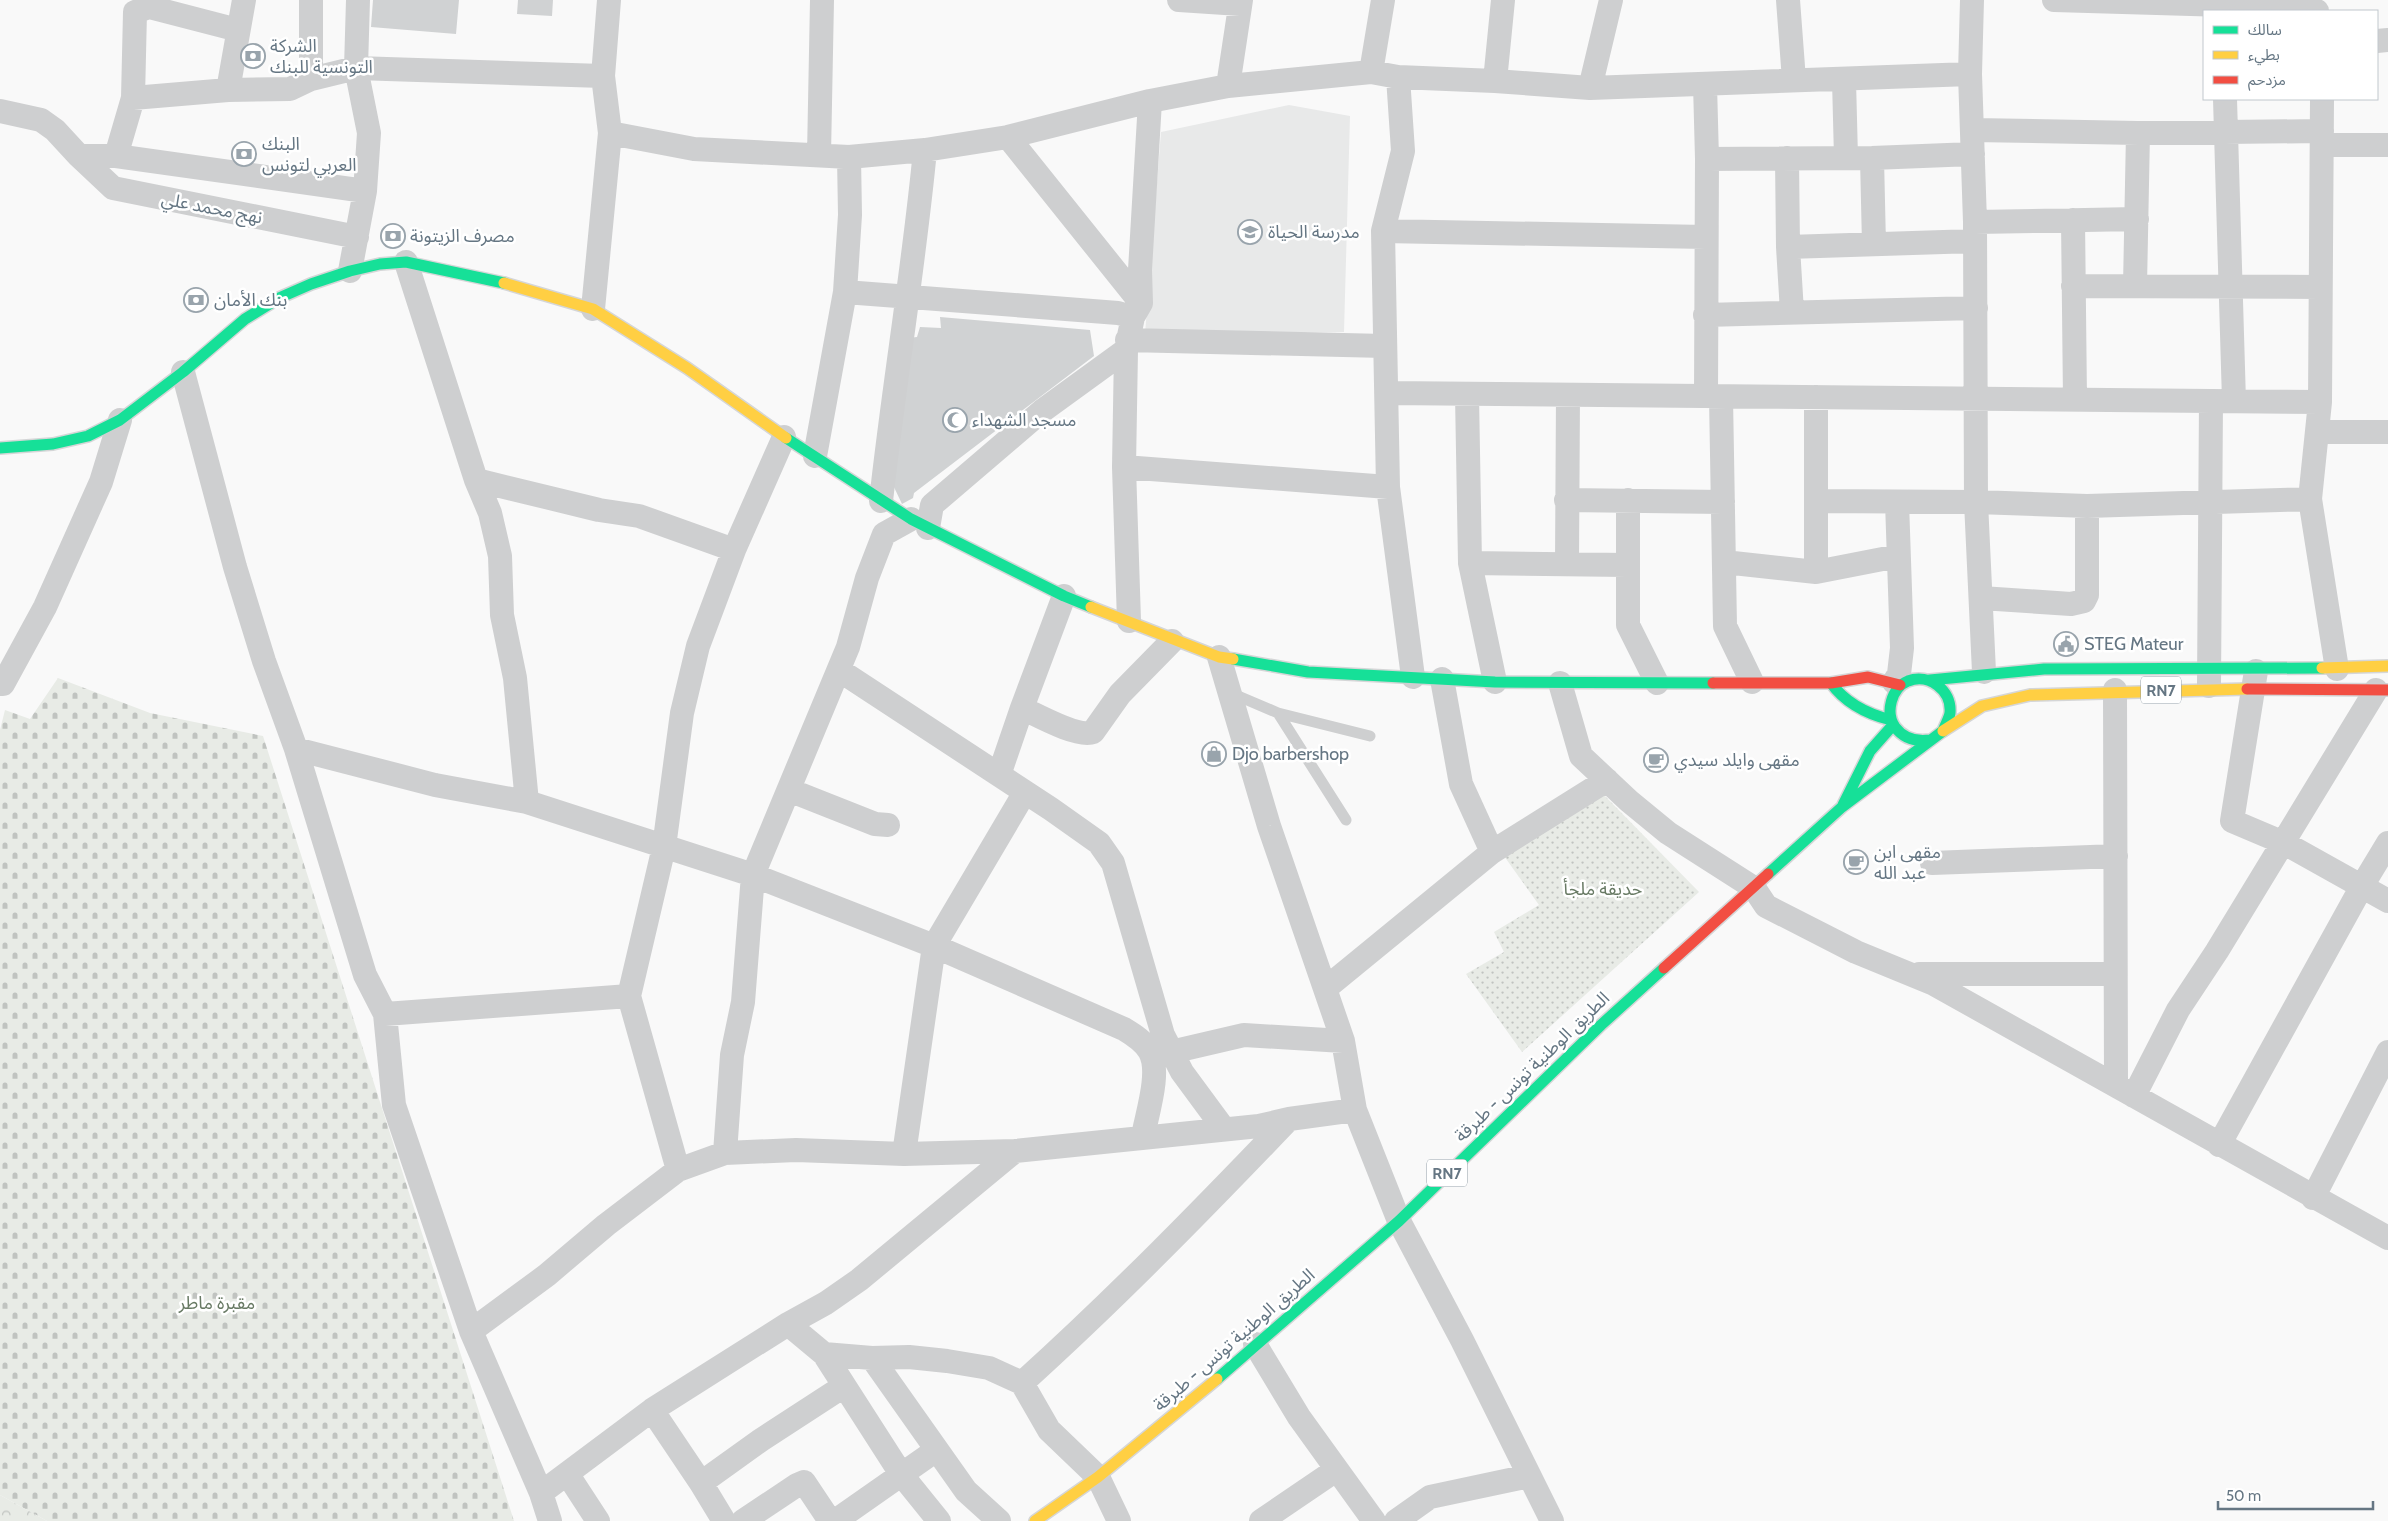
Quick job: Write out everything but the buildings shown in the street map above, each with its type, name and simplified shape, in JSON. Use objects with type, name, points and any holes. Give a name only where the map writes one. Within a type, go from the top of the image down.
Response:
[{"type":"main road","points":[[0,448],[53,444],[88,436],[120,420],[183,372],[245,319],[272,302],[311,284],[350,271],[380,264],[406,262],[512,285],[593,309],[686,368],[784,437],[920,524],[1064,596],[1219,657],[1308,672],[1495,682],[1831,683],[1868,677],[1897,684],[1891,700],[1892,722]]},
{"type":"main road","name":"RN7","points":[[1930,740],[1982,706],[2036,694],[2115,690],[2209,678],[2255,678],[2337,669],[2388,666]]},
{"type":"main road","name":"RN7","points":[[1897,684],[1916,679],[1930,680],[1984,672],[2255,678],[2382,690]]},
{"type":"main road","points":[[1930,680],[1941,686],[1949,696],[1952,708],[1950,720],[1943,731]]},
{"type":"main road","points":[[1831,683],[1845,701],[1872,715],[1892,722],[1905,737],[1922,741],[1930,740]]},
{"type":"main road","name":"الطريق الوطنية تونس - طبرقة","points":[[1842,807],[1850,787],[1873,747],[1892,722]]},
{"type":"main road","name":"الطريق الوطنية تونس - طبرقة","points":[[1035,1521],[1098,1477],[1198,1396],[1255,1344],[1399,1221],[1601,1025],[1842,807],[1874,785],[1930,740]]},
{"type":"street","points":[[228,90],[244,0]]},
{"type":"street","points":[[311,0],[311,79]]},
{"type":"street","points":[[350,271],[365,191],[369,133],[356,68],[358,0]]},
{"type":"street","points":[[593,309],[610,133],[603,76],[609,0]]},
{"type":"street","points":[[819,155],[822,0]]},
{"type":"street","points":[[1180,0],[1240,2],[1228,86]]},
{"type":"street","points":[[1371,72],[1383,0]]},
{"type":"street","points":[[1495,80],[1503,0]]},
{"type":"street","points":[[1590,88],[1611,0]]},
{"type":"street","points":[[1788,0],[1794,80]]},
{"type":"street","points":[[1972,0],[1970,74],[1975,231],[1976,502],[1984,672]]},
{"type":"street","points":[[2054,0],[2130,1],[2299,10]]},
{"type":"street","points":[[116,156],[133,98],[135,12],[149,7],[238,30]]},
{"type":"street","points":[[133,98],[228,90],[290,89],[311,79],[356,68],[603,76]]},
{"type":"street","points":[[610,133],[694,149],[849,157],[925,150],[1008,137],[1150,101],[1228,86],[1371,72],[1398,77],[1495,80],[1590,88],[1970,74]]},
{"type":"street","points":[[1398,77],[1403,151],[1383,231],[1388,487],[1413,677]]},
{"type":"street","points":[[1844,80],[1846,158]]},
{"type":"street","points":[[1705,84],[1707,160],[1705,315],[1723,502],[1725,626],[1752,682]]},
{"type":"street","points":[[2209,678],[2210,503],[2222,401],[2232,286],[2225,100]]},
{"type":"street","points":[[2322,100],[2320,402],[2310,499],[2337,669]]},
{"type":"street","points":[[1129,622],[1124,467],[1126,345],[1137,310],[1150,101]]},
{"type":"street","name":"نهج محمد علي","points":[[0,111],[41,120],[55,130],[79,156],[114,188],[357,236]]},
{"type":"street","points":[[1972,130],[2225,134],[2322,138],[2388,145]]},
{"type":"street","points":[[2135,286],[2138,133]]},
{"type":"street","points":[[1008,137],[1137,310]]},
{"type":"street","points":[[882,501],[907,296],[918,225],[925,150]]},
{"type":"street","points":[[1707,160],[1872,158],[1973,154]]},
{"type":"street","name":"نهج محمد علي","points":[[79,156],[116,156],[365,191]]},
{"type":"street","points":[[815,456],[845,292],[850,215],[849,157]]},
{"type":"street","points":[[1787,158],[1788,247],[1792,312]]},
{"type":"street","points":[[1872,158],[1874,245]]},
{"type":"street","points":[[1788,247],[1874,245],[2073,220],[2137,219]]},
{"type":"street","points":[[2073,220],[2075,400]]},
{"type":"street","points":[[1383,231],[1706,237]]},
{"type":"street","points":[[406,262],[476,480],[490,513],[500,556],[502,615],[515,678],[528,802]]},
{"type":"street","points":[[2073,286],[2320,287]]},
{"type":"street","points":[[845,292],[1118,313],[1137,310]]},
{"type":"street","points":[[1705,315],[1976,308]]},
{"type":"street","points":[[725,1153],[732,1056],[743,1002],[753,875],[840,670],[867,578],[884,534],[920,524],[932,504],[1126,345],[1385,346]]},
{"type":"street","points":[[183,372],[235,567],[264,661],[296,749],[365,975],[385,1014],[394,1105],[470,1331],[541,1493],[550,1521]]},
{"type":"street","points":[[1387,393],[2320,402]]},
{"type":"street","points":[[1467,394],[1470,563],[1495,682]]},
{"type":"street","points":[[1567,563],[1568,395]]},
{"type":"street","points":[[1816,397],[1816,572]]},
{"type":"street","points":[[0,684],[3,684],[45,607],[101,482],[120,420]]},
{"type":"street","points":[[2317,432],[2388,432]]},
{"type":"street","points":[[678,1170],[629,996],[664,847],[676,771],[682,714],[698,646],[734,550],[784,437]]},
{"type":"street","points":[[1124,467],[1388,487]]},
{"type":"street","points":[[476,480],[599,510],[639,516],[734,550]]},
{"type":"street","points":[[1816,501],[1976,502],[2087,506],[2310,499]]},
{"type":"street","points":[[1566,500],[1723,502]]},
{"type":"street","points":[[1628,500],[1628,625],[1657,683]]},
{"type":"street","points":[[1897,502],[1902,648],[1897,684]]},
{"type":"street","points":[[1981,598],[2071,604],[2084,602],[2086,595],[2087,506]]},
{"type":"street","points":[[1724,562],[1816,572],[1898,556]]},
{"type":"street","points":[[1470,563],[1627,564]]},
{"type":"street","points":[[999,775],[1064,596]]},
{"type":"street","points":[[1022,708],[1053,723],[1085,734],[1093,732],[1120,694],[1172,640]]},
{"type":"street","points":[[1219,657],[1269,826],[1343,1041],[1354,1110],[1399,1221],[1462,1340],[1552,1521]]},
{"type":"street","points":[[840,670],[1099,843],[1110,857],[1160,1043],[1224,1129]]},
{"type":"street","points":[[2255,678],[2232,821],[2284,843],[2388,901]]},
{"type":"street","points":[[1442,679],[1461,784],[1492,852]]},
{"type":"street","points":[[1560,683],[1582,756],[1668,833],[1754,888],[1766,906],[1856,952],[1934,984],[2313,1198],[2388,1238]]},
{"type":"street","points":[[2115,690],[2115,974],[2125,1091]]},
{"type":"street","points":[[2125,1091],[2217,951],[2382,690]]},
{"type":"street","points":[[296,749],[434,785],[528,802],[753,875],[934,946],[1160,1043],[1244,1035],[1343,1041]]},
{"type":"street","points":[[1326,988],[1492,852],[1607,780]]},
{"type":"street","points":[[790,790],[866,820],[888,825]]},
{"type":"street","points":[[904,1154],[934,946],[1025,792]]},
{"type":"street","points":[[2219,1145],[2362,886],[2388,844]]},
{"type":"street","points":[[1932,862],[2116,856]]},
{"type":"street","points":[[1909,974],[2115,974]]},
{"type":"street","points":[[385,1014],[629,996]]},
{"type":"street","points":[[1144,1136],[1155,1068],[1150,1051],[1160,1043]]},
{"type":"street","points":[[2313,1198],[2388,1052]]},
{"type":"street","points":[[470,1331],[547,1275],[606,1225],[678,1170],[725,1153],[796,1150],[904,1154],[1015,1151],[1144,1136],[1259,1126],[1288,1119],[1354,1110]]},
{"type":"street","points":[[1022,1383],[1079,1332],[1220,1192],[1288,1119]]},
{"type":"street","points":[[541,1493],[568,1475],[652,1410],[788,1324],[826,1304],[859,1280],[1015,1151]]},
{"type":"street","points":[[788,1324],[824,1354],[901,1474],[939,1521]]},
{"type":"street","points":[[1255,1344],[1299,1417],[1374,1521]]},
{"type":"street","points":[[824,1354],[872,1358],[909,1357],[947,1361],[989,1368],[1022,1383],[1049,1430],[1098,1477],[1119,1521]]},
{"type":"street","points":[[872,1358],[935,1450],[966,1491],[999,1521]]},
{"type":"street","points":[[701,1483],[761,1440],[844,1386]]},
{"type":"street","points":[[652,1410],[724,1521]]},
{"type":"street","points":[[835,1521],[935,1450]]},
{"type":"street","points":[[1261,1521],[1336,1470]]},
{"type":"street","points":[[568,1475],[598,1521]]},
{"type":"street","points":[[1396,1521],[1430,1497],[1529,1476]]},
{"type":"street","points":[[743,1521],[804,1482],[830,1521]]},
{"type":"lane","points":[[1229,693],[1278,713],[1370,736]]},
{"type":"lane","points":[[1278,713],[1346,820]]},
{"type":"shaded area","name":"مدرسة الحياة","points":[[1289,105],[1350,116],[1344,332],[1145,334],[1161,132]]},
{"type":"green space","name":"مقبرة ماطر","points":[[58,678],[150,713],[263,736],[514,1521],[47,1521],[0,1495],[0,730],[5,710],[30,719]]},
{"type":"green space","name":"حديقة ملجأ","points":[[1603,794],[1699,892],[1522,1052],[1466,974],[1504,952],[1494,932],[1539,905],[1504,856]]},
{"type":"green space","points":[[0,1495],[47,1521],[0,1521]]},
{"type":"traffic: fast","points":[[0,448],[53,444],[88,436],[120,420],[183,372],[245,319],[279,298],[311,284],[350,271],[380,264],[406,262],[504,283]]},
{"type":"traffic: fast","points":[[786,438],[911,519],[1064,596],[1091,607]]},
{"type":"traffic: fast","points":[[1233,659],[1308,672],[1495,682],[1713,683]]},
{"type":"traffic: fast","points":[[1930,680],[2044,669],[2322,668]]},
{"type":"traffic: fast","points":[[1768,874],[1842,807],[1943,731],[1950,713],[1950,705],[1943,691],[1938,685],[1924,679],[1908,681],[1897,689],[1891,701],[1890,715],[1892,721],[1895,727],[1906,737],[1920,741],[1930,740]]},
{"type":"traffic: fast","points":[[1831,683],[1843,697],[1858,707],[1874,715],[1891,720]]},
{"type":"traffic: fast","points":[[1843,805],[1870,751],[1893,725]]},
{"type":"traffic: fast","points":[[1217,1379],[1399,1221],[1601,1025],[1664,968]]},
{"type":"traffic: slow","points":[[504,283],[593,309],[687,368],[786,438]]},
{"type":"traffic: slow","points":[[1091,607],[1219,657],[1233,659]]},
{"type":"traffic: slow","points":[[2322,668],[2388,666]]},
{"type":"traffic: slow","points":[[1943,731],[1982,706],[2030,695],[2247,689]]},
{"type":"traffic: slow","points":[[1035,1521],[1098,1477],[1217,1379]]},
{"type":"traffic: jam","points":[[1713,683],[1831,683],[1868,677],[1900,685]]},
{"type":"traffic: jam","points":[[2247,689],[2388,690]]},
{"type":"traffic: jam","points":[[1664,968],[1768,874]]},
{"type":"place","name":"الشركة التونسية للبنك","points":[[253,56]]},
{"type":"place","name":"البنك العربي لتونس","points":[[244,154]]},
{"type":"place","name":"مدرسة الحياة","points":[[1250,232]]},
{"type":"place","name":"مصرف الزيتونة","points":[[393,236]]},
{"type":"place","name":"بنك الأمان","points":[[196,300]]},
{"type":"place","name":"مسجد الشهداء","points":[[955,420]]},
{"type":"place","name":"STEG Mateur","points":[[2066,644]]},
{"type":"place","name":"Djo barbershop","points":[[1214,754]]},
{"type":"place","name":"مقهى وايلد سيدي","points":[[1656,760]]},
{"type":"place","name":"مقهى ابن عبد الله","points":[[1856,862]]}]
